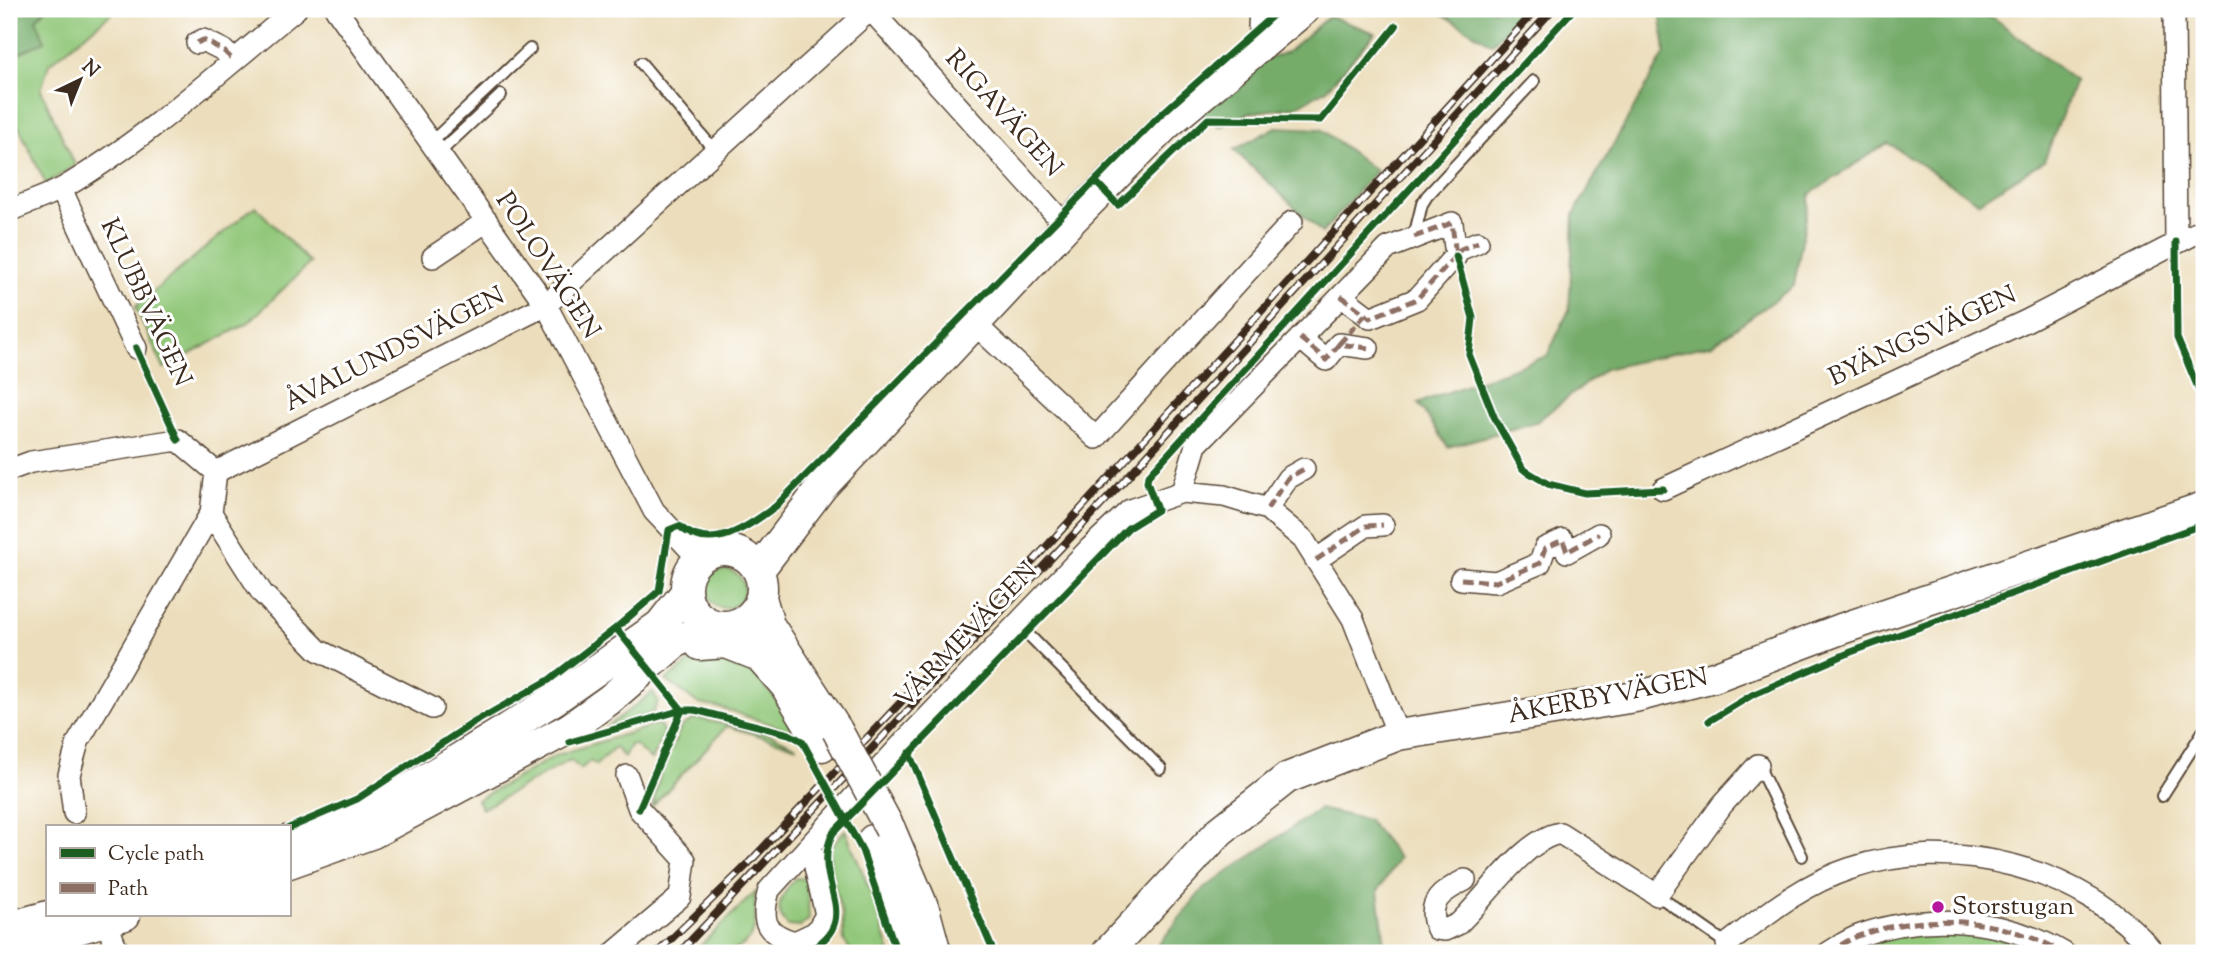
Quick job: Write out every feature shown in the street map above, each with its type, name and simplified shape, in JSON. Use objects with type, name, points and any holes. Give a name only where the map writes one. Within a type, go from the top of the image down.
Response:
[{"type":"main road","points":[[748,561],[976,325],[1066,226],[1166,125],[1305,9]]},
{"type":"main road","name":"ÅKERBYVÄGEN","points":[[1107,953],[1220,831],[1287,778],[1398,735],[1635,698],[1714,677],[1841,629],[2204,506]]},
{"type":"main road","points":[[829,738],[760,656],[721,625],[697,617],[689,605],[686,592],[687,580],[699,559],[723,550],[748,561],[763,585],[762,601],[769,625],[881,835],[924,909],[936,953]]},
{"type":"main road","points":[[290,840],[337,823],[411,788],[554,700],[660,625],[686,592]]},
{"type":"main road","points":[[609,701],[675,643],[721,625],[750,618],[762,601]]},
{"type":"main road","points":[[290,863],[373,833],[570,728],[701,645],[726,643],[760,656]]},
{"type":"main road","points":[[881,835],[913,953]]},
{"type":"main road","points":[[9,927],[48,916]]},
{"type":"main road","points":[[9,948],[111,917]]},
{"type":"street","points":[[9,211],[61,189],[169,113],[296,9]]},
{"type":"street","name":"POLOVÄGEN","points":[[336,9],[546,305],[654,511],[699,559]]},
{"type":"street","name":"ÅVALUNDSVÄGEN","points":[[216,472],[546,305],[870,9]]},
{"type":"street","name":"RIGAVÄGEN","points":[[870,9],[1066,226]]},
{"type":"street","points":[[1258,47],[1261,9]]},
{"type":"street","points":[[2174,9],[2176,242]]},
{"type":"street","points":[[197,43],[203,40],[210,42],[233,60]]},
{"type":"street","name":"KLUBBVÄGEN","points":[[61,189],[136,348]]},
{"type":"street","points":[[433,257],[487,221]]},
{"type":"street","points":[[976,325],[1096,438],[1292,222]]},
{"type":"street","points":[[1182,492],[1196,445],[1388,248],[1452,223],[1456,256]]},
{"type":"street","name":"BYÄNGSVÄGEN","points":[[1663,489],[2025,321],[2204,229]]},
{"type":"street","points":[[1341,296],[1370,318],[1417,299],[1461,249],[1478,242]]},
{"type":"street","points":[[1300,338],[1326,360],[1365,315]]},
{"type":"street","points":[[1339,344],[1368,348]]},
{"type":"street","points":[[9,470],[30,461],[178,440],[216,472],[211,513],[78,742],[69,775],[74,813]]},
{"type":"street","points":[[1267,509],[1288,478],[1304,469]]},
{"type":"street","name":"VÄRMEVÄGEN","points":[[810,845],[826,915],[824,924],[796,948],[770,930],[766,924],[764,907],[769,890],[810,845],[903,743],[1130,510],[1182,492],[1224,496],[1267,509],[1303,539],[1353,619],[1398,735]]},
{"type":"street","points":[[211,513],[262,593],[318,650],[432,708]]},
{"type":"street","points":[[1316,560],[1366,526],[1383,525]]},
{"type":"street","points":[[1461,579],[1496,582],[1540,563],[1545,548],[1563,540],[1567,552],[1599,534]]},
{"type":"street","points":[[1465,880],[1435,900],[1432,914],[1437,929],[1445,930],[1458,924],[1546,835],[1560,833],[1657,895],[1722,805],[1758,765]]},
{"type":"street","points":[[614,953],[680,897],[685,860],[639,809],[627,776]]},
{"type":"street","points":[[1731,948],[1796,893],[1848,869],[1895,857],[1938,855],[1971,856],[2008,864],[2054,879],[2118,918],[2141,937],[2154,953]]},
{"type":"street","points":[[111,917],[118,953]]},
{"type":"street","points":[[1828,953],[1859,935],[1928,920],[1990,925],[2047,943],[2064,953]]},
{"type":"lane","points":[[435,148],[530,49]]},
{"type":"lane","points":[[641,63],[716,150]]},
{"type":"lane","points":[[1414,237],[1422,204],[1427,196],[1534,81]]},
{"type":"lane","points":[[435,148],[501,95]]},
{"type":"lane","points":[[1018,624],[1161,769]]},
{"type":"lane","points":[[2162,796],[2204,730]]},
{"type":"lane","points":[[1758,765],[1802,856]]},
{"type":"lane","points":[[1657,895],[1731,948]]},
{"type":"green space","points":[[9,9],[46,9],[36,19],[45,41],[9,58]]},
{"type":"green space","points":[[46,9],[117,9],[49,64],[41,90],[75,165],[46,184],[9,107],[9,58],[44,41],[36,19]]},
{"type":"green space","points":[[1434,9],[1525,9],[1492,44]]},
{"type":"green space","points":[[1660,9],[1936,9],[1994,18],[2075,81],[2044,161],[1978,202],[1888,143],[1810,194],[1794,286],[1713,344],[1605,369],[1536,422],[1448,447],[1418,403],[1547,356],[1569,310],[1574,214],[1665,53]]},
{"type":"green space","points":[[1329,16],[1375,33],[1327,89],[1295,107],[1248,113],[1220,127],[1200,114],[1259,62],[1287,52]]},
{"type":"green space","points":[[1276,127],[1321,129],[1376,171],[1322,233],[1234,150]]},
{"type":"green space","points":[[255,206],[310,263],[248,323],[164,368],[135,307]]},
{"type":"green space","points":[[725,570],[738,576],[744,589],[738,602],[725,608],[712,602],[706,589],[712,576]]},
{"type":"green space","points":[[707,654],[743,662],[787,712],[797,733],[722,708],[699,704],[666,680],[690,662]]},
{"type":"green space","points":[[653,692],[658,701],[653,713],[605,728]]},
{"type":"green space","points":[[696,718],[772,735],[797,747],[727,726],[652,807],[661,772],[681,727]]},
{"type":"green space","points":[[660,725],[664,734],[651,760],[635,745],[630,745],[624,757],[615,747],[596,765],[590,761],[581,769],[570,760],[482,809],[477,800],[557,755]]},
{"type":"green space","points":[[1319,809],[1368,820],[1399,858],[1378,891],[1386,953],[1152,953],[1202,890]]},
{"type":"green space","points":[[845,830],[874,900],[890,953],[853,953],[844,941],[842,914],[830,869],[830,848]]},
{"type":"green space","points":[[795,878],[807,879],[809,919],[800,927],[788,926],[779,908],[783,896]]},
{"type":"green space","points":[[755,892],[753,932],[742,946],[727,952],[693,953]]},
{"type":"green space","points":[[1974,930],[2041,953],[1842,953],[1905,933]]},
{"type":"railway","points":[[657,953],[744,868],[1004,593],[1537,9]]},
{"type":"railway","points":[[679,953],[1122,483],[1553,9]]},
{"type":"marked path","points":[[197,43],[203,40],[223,50],[233,60]]},
{"type":"marked path","points":[[1414,237],[1452,223],[1456,256]]},
{"type":"marked path","points":[[1341,296],[1370,318],[1417,299],[1461,249],[1478,242]]},
{"type":"marked path","points":[[1339,344],[1365,315]]},
{"type":"marked path","points":[[1300,338],[1326,360],[1339,344],[1368,348]]},
{"type":"marked path","points":[[1267,509],[1288,478],[1304,469]]},
{"type":"marked path","points":[[1316,560],[1366,526],[1383,525]]},
{"type":"marked path","points":[[1461,579],[1496,582],[1540,563],[1545,548],[1563,540],[1567,552],[1599,534]]},
{"type":"marked path","points":[[1828,953],[1857,937],[1886,928],[1938,921],[1964,922],[2016,932],[2064,953]]},
{"type":"cycle path","points":[[290,828],[357,799],[473,723],[549,680],[616,628],[659,591],[669,530],[679,526],[691,534],[716,538],[741,529],[776,506],[1158,117],[1280,9]]},
{"type":"cycle path","points":[[805,953],[824,940],[833,926],[836,913],[827,868],[827,851],[833,833],[1128,528],[1157,510],[1147,482],[1148,476],[1574,9]]},
{"type":"cycle path","points":[[1095,181],[1118,205],[1208,119],[1321,120],[1396,26]]},
{"type":"cycle path","points":[[2176,242],[2177,338],[2204,402]]},
{"type":"cycle path","points":[[1456,256],[1473,318],[1469,354],[1495,419],[1523,469],[1548,484],[1585,493],[1663,489]]},
{"type":"cycle path","points":[[136,348],[178,440]]},
{"type":"cycle path","points":[[1709,721],[1752,695],[1851,652],[2204,524]]},
{"type":"cycle path","points":[[616,628],[682,710],[639,809]]},
{"type":"cycle path","points":[[570,742],[682,710],[695,710],[789,734],[802,741],[862,850],[897,953]]},
{"type":"cycle path","points":[[909,753],[994,953]]},
{"type":"place","name":"Storstugan","points":[[1938,907]]}]
